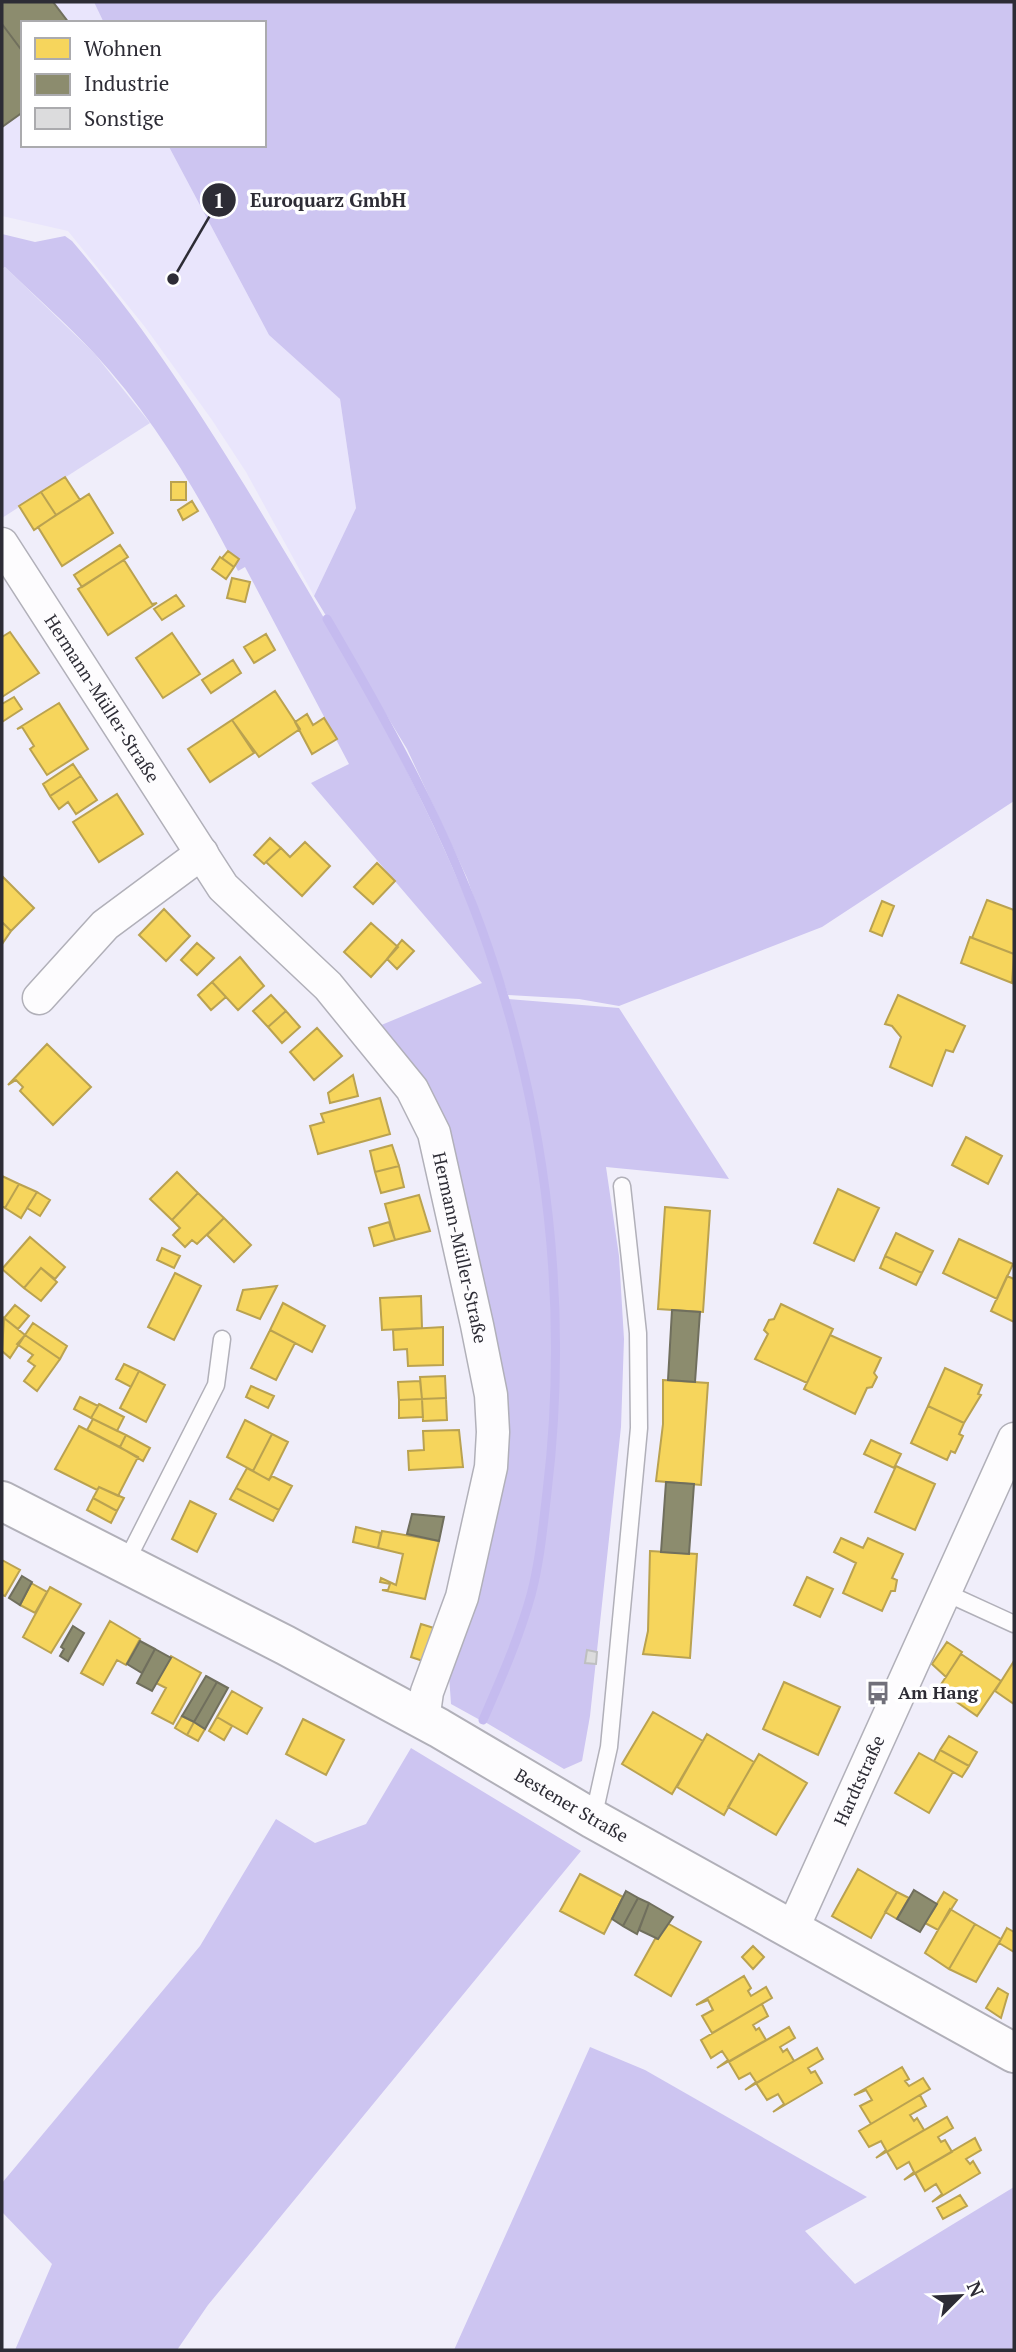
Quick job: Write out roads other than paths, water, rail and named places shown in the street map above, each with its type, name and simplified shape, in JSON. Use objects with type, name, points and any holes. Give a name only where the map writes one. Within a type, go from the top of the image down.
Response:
[{"type":"street","name":"Hermann-Müller-Straße","points":[[2,544],[223,887],[328,986],[412,1088],[434,1133],[491,1395],[493,1432],[491,1467],[462,1597],[427,1692],[431,1724]]},
{"type":"street","points":[[39,998],[104,925],[202,853]]},
{"type":"street","name":"Hardtstraße","points":[[792,1930],[1014,1439]]},
{"type":"street","name":"Bestener Straße","points":[[2,1502],[285,1645],[431,1724],[593,1819],[1014,2053]]},
{"type":"lane","points":[[593,1819],[609,1747],[639,1428],[638,1333],[622,1186]]},
{"type":"lane","points":[[125,1564],[216,1385],[222,1339]]},
{"type":"lane","points":[[944,1592],[1014,1624]]},
{"type":"waterway","points":[[327,619],[416,779],[472,904],[509,1013],[539,1148],[554,1285],[556,1355],[547,1492],[531,1595],[515,1643],[483,1720]]},
{"type":"place","name":"Euroquarz GmbH","points":[[173,279]]},
{"type":"place","name":"Am Hang","points":[[878,1693]]}]
